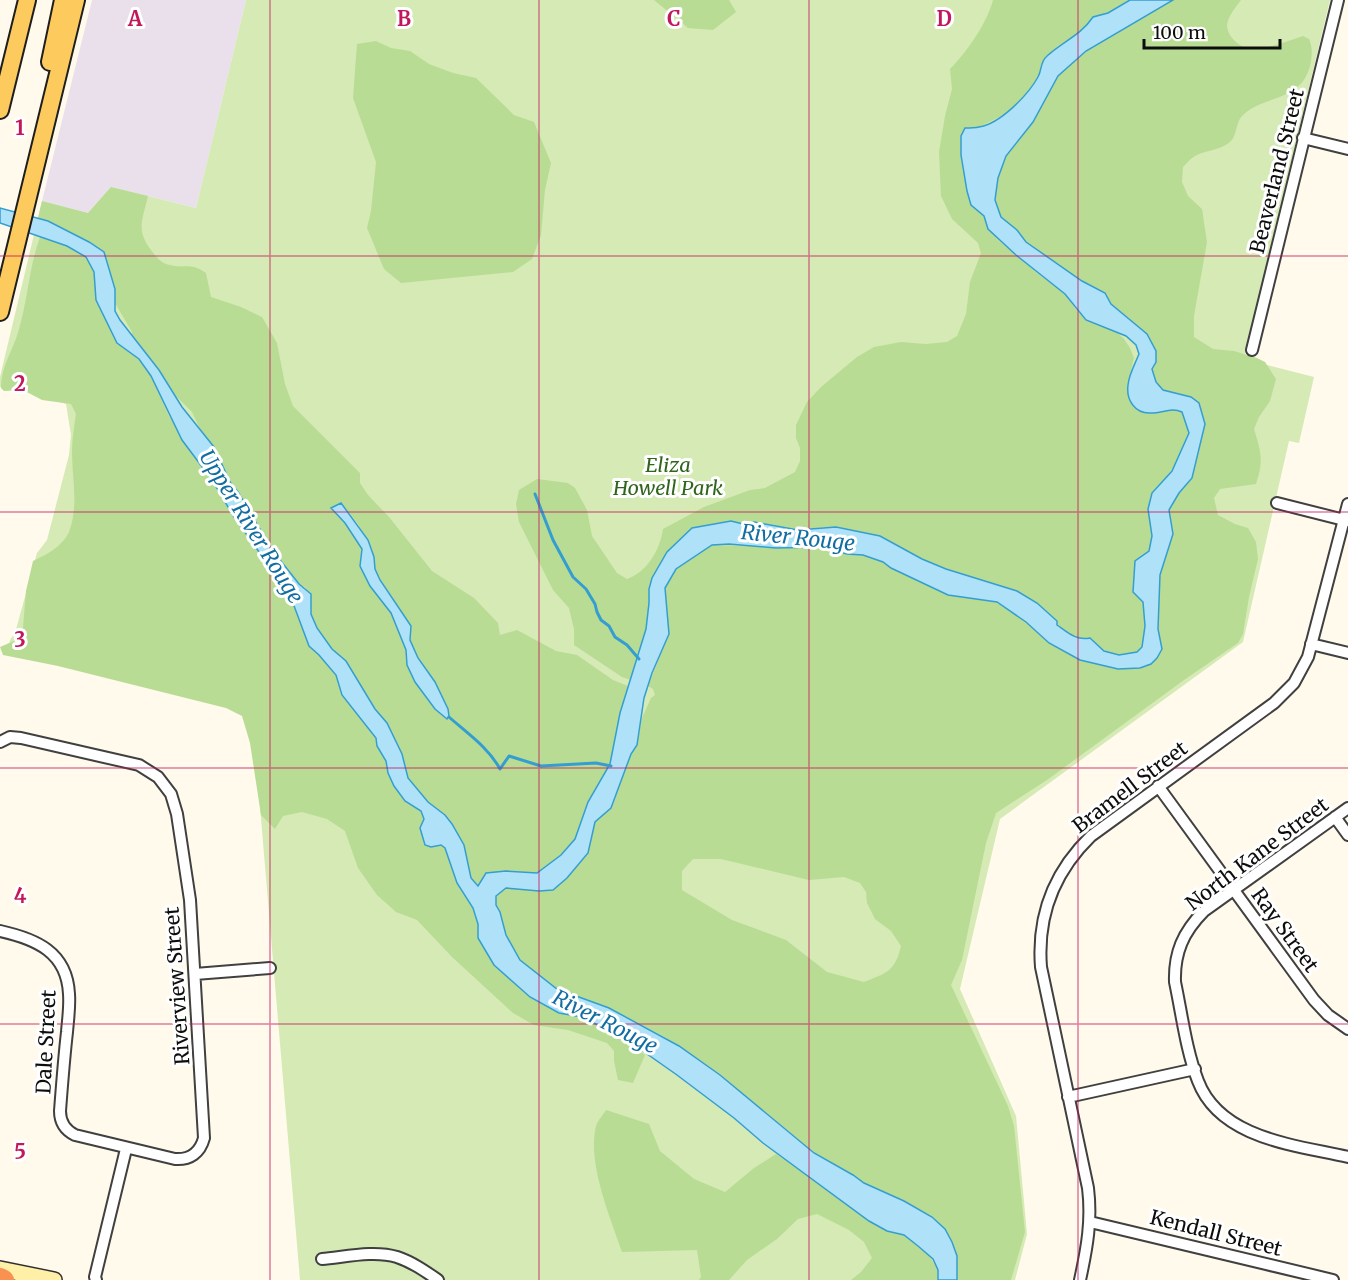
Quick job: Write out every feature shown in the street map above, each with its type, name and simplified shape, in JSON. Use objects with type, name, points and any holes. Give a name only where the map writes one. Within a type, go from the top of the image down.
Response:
[{"type":"main road","points":[[0,110],[27,0]]},
{"type":"main road","points":[[53,93],[50,63],[63,0]]},
{"type":"main road","points":[[0,312],[76,0]]},
{"type":"main road","points":[[0,1269],[54,1280]]},
{"type":"street","name":"Beaverland Street","points":[[1252,350],[1338,0]]},
{"type":"street","points":[[1303,138],[1348,149]]},
{"type":"street","points":[[1277,503],[1346,520]]},
{"type":"street","name":"Bramell Street","points":[[1080,1280],[1089,1238],[1088,1188],[1041,967],[1040,938],[1046,907],[1060,875],[1081,846],[1102,827],[1286,693],[1301,671],[1311,644],[1346,520],[1348,504]]},
{"type":"street","points":[[1311,644],[1348,653]]},
{"type":"street","name":"Riverview Street","points":[[0,742],[10,737],[21,738],[139,765],[158,777],[174,803],[185,866],[195,974],[204,1138],[196,1153],[183,1160],[126,1149]]},
{"type":"street","name":"Ray Street","points":[[1158,786],[1314,1000],[1328,1015],[1348,1029]]},
{"type":"street","name":"North Kane Street","points":[[1348,808],[1204,911],[1181,941],[1176,958],[1175,982],[1198,1080],[1207,1098],[1221,1114],[1239,1127],[1263,1137],[1348,1157]]},
{"type":"street","points":[[1335,817],[1348,835]]},
{"type":"street","name":"Dale Street","points":[[0,931],[21,935],[41,944],[58,961],[66,978],[70,997],[60,1111],[64,1126],[75,1135],[126,1149]]},
{"type":"street","points":[[195,974],[270,968]]},
{"type":"street","points":[[1068,1097],[1195,1069]]},
{"type":"street","points":[[96,1280],[126,1149]]},
{"type":"street","name":"Kendall Street","points":[[1090,1222],[1333,1280]]},
{"type":"street","points":[[322,1259],[395,1256],[419,1267],[438,1280]]},
{"type":"shaded area","points":[[92,0],[246,0],[196,208],[111,187],[88,213],[42,201]]},
{"type":"green space","name":"Eliza Howell Park","points":[[246,0],[1330,0],[1244,359],[1314,377],[1299,443],[1289,441],[1243,642],[1000,819],[960,989],[1016,1116],[1027,1234],[1015,1280],[300,1280],[252,712],[7,652],[10,640],[15,633],[37,553],[47,540],[69,455],[71,435],[66,404],[11,385],[0,387],[0,377],[42,201],[88,213],[111,187],[196,208]]},
{"type":"green space","points":[[654,0],[729,0],[736,12],[713,30],[688,28]]},
{"type":"green space","points":[[993,0],[1129,0],[1108,13],[1093,17],[1088,25],[1073,38],[1059,45],[1045,57],[1040,74],[1019,103],[1003,115],[980,127],[971,128],[961,136],[961,154],[971,204],[984,216],[997,239],[1065,294],[1078,312],[1115,330],[1124,339],[1134,358],[1127,386],[1133,407],[1140,412],[1174,409],[1182,412],[1186,422],[1189,431],[1185,447],[1169,473],[1152,493],[1152,537],[1149,551],[1135,561],[1133,592],[1143,602],[1145,626],[1143,647],[1137,652],[1112,654],[1094,641],[1072,636],[1056,625],[1057,621],[1037,603],[1017,591],[946,569],[880,536],[825,527],[799,530],[754,522],[743,524],[730,521],[692,528],[667,552],[649,589],[646,629],[631,680],[622,677],[574,645],[574,629],[569,608],[553,590],[519,522],[516,504],[519,490],[537,479],[568,483],[575,488],[587,510],[592,536],[617,573],[627,579],[646,566],[656,552],[663,529],[704,507],[750,490],[765,488],[795,472],[800,461],[796,425],[807,402],[857,357],[874,347],[901,342],[926,344],[947,342],[957,336],[966,314],[970,282],[981,253],[978,243],[952,219],[941,196],[939,152],[952,89],[950,69],[976,37]]},
{"type":"green space","points":[[1173,0],[1241,0],[1227,25],[1229,34],[1239,45],[1258,49],[1303,36],[1309,39],[1312,52],[1310,66],[1305,78],[1298,86],[1280,97],[1251,109],[1240,119],[1231,141],[1195,156],[1183,167],[1182,182],[1188,196],[1202,209],[1207,242],[1194,316],[1194,337],[1213,349],[1234,351],[1265,362],[1276,379],[1270,401],[1254,429],[1261,456],[1256,484],[1220,489],[1214,498],[1218,515],[1248,528],[1256,542],[1258,559],[1243,634],[1238,643],[1047,780],[996,813],[986,843],[962,960],[951,985],[1008,1106],[1014,1126],[1025,1232],[1011,1280],[957,1280],[957,1256],[916,1209],[864,1183],[814,1153],[701,1061],[663,1036],[609,1008],[557,989],[520,960],[506,935],[496,905],[496,896],[506,888],[539,891],[567,878],[588,853],[595,822],[612,808],[631,754],[637,745],[642,718],[651,698],[655,695],[653,689],[648,686],[669,634],[665,588],[676,569],[712,545],[821,547],[847,554],[863,555],[883,562],[948,595],[997,602],[1026,622],[1049,643],[1080,660],[1104,666],[1140,668],[1151,664],[1157,658],[1162,649],[1158,629],[1160,575],[1173,534],[1169,510],[1179,493],[1192,478],[1205,424],[1199,403],[1191,397],[1163,390],[1156,382],[1152,369],[1156,360],[1156,351],[1129,318],[1111,304],[1105,293],[1082,281],[1026,242],[1017,230],[1001,217],[995,200],[998,178],[1006,156],[1033,122],[1058,76],[1086,51]],"holes":[[[693,859],[721,859],[809,880],[844,877],[860,883],[866,892],[867,903],[875,919],[891,931],[901,946],[896,961],[884,974],[864,982],[827,972],[786,940],[732,920],[682,890],[682,871]]]},
{"type":"green space","points":[[376,41],[391,48],[410,51],[429,64],[453,73],[476,78],[514,115],[534,122],[551,163],[545,190],[541,235],[532,259],[513,272],[401,283],[384,269],[367,228],[376,162],[353,98],[357,44]]},
{"type":"green space","points":[[111,187],[148,196],[142,220],[142,232],[154,254],[167,264],[192,267],[206,273],[211,297],[262,317],[277,343],[285,384],[293,406],[360,473],[360,483],[368,495],[389,517],[432,571],[474,598],[498,623],[500,635],[517,630],[556,651],[577,655],[613,680],[628,686],[610,764],[575,839],[561,855],[537,873],[506,871],[486,873],[479,885],[471,879],[464,845],[452,824],[444,813],[428,802],[408,778],[398,744],[387,723],[375,709],[346,661],[332,649],[317,628],[311,614],[306,588],[299,584],[274,551],[230,482],[214,447],[201,431],[192,412],[173,393],[151,359],[132,337],[132,332],[115,303],[115,289],[89,242],[38,218],[42,201],[88,213]],"holes":[[[341,503],[358,524],[374,557],[375,569],[380,580],[411,626],[410,640],[418,658],[435,682],[435,709],[407,665],[406,650],[391,613],[360,566],[362,549],[345,523],[331,508]]]},
{"type":"green space","points":[[40,237],[67,246],[86,257],[94,272],[96,300],[117,343],[139,359],[151,376],[169,416],[234,517],[285,588],[309,646],[336,675],[342,695],[376,738],[405,801],[420,811],[431,847],[441,845],[445,847],[457,883],[473,908],[478,924],[478,938],[494,965],[530,997],[559,1013],[582,1017],[606,1028],[627,1040],[645,1055],[633,1083],[618,1080],[614,1051],[607,1043],[568,1030],[534,1025],[513,1013],[452,957],[417,920],[396,912],[377,895],[358,868],[345,831],[327,819],[302,812],[283,816],[275,829],[261,815],[250,743],[242,716],[226,708],[58,666],[3,655],[0,647],[14,641],[23,627],[26,591],[33,561],[49,553],[63,542],[69,532],[74,512],[72,447],[76,414],[71,404],[42,400],[23,390],[4,391],[1,388],[3,371],[22,318],[33,260]]},
{"type":"green space","points":[[606,1110],[649,1124],[660,1151],[694,1179],[725,1192],[754,1168],[776,1154],[869,1221],[887,1231],[904,1235],[930,1257],[938,1270],[938,1280],[851,1280],[872,1258],[864,1242],[849,1230],[817,1214],[798,1219],[777,1239],[747,1260],[729,1280],[699,1280],[701,1277],[697,1250],[622,1252],[601,1190],[595,1156],[596,1126]]},
{"type":"water","points":[[1130,0],[1173,0],[1086,51],[1058,76],[1033,122],[1006,156],[998,178],[995,200],[1001,217],[1017,230],[1026,242],[1082,281],[1105,293],[1111,304],[1147,334],[1156,351],[1156,362],[1152,369],[1156,382],[1163,390],[1191,397],[1199,403],[1205,424],[1192,478],[1179,493],[1169,510],[1173,534],[1160,575],[1158,629],[1162,649],[1157,658],[1151,664],[1140,668],[1118,669],[1080,660],[1049,643],[1026,622],[997,602],[948,595],[883,562],[863,555],[847,554],[821,547],[776,548],[712,545],[676,569],[665,588],[669,634],[644,698],[637,745],[631,754],[611,808],[595,822],[588,853],[567,878],[553,890],[506,888],[496,896],[496,905],[506,935],[520,960],[557,989],[609,1008],[679,1046],[720,1075],[814,1153],[864,1183],[932,1217],[945,1229],[957,1256],[957,1280],[938,1280],[938,1270],[933,1259],[904,1235],[887,1231],[869,1221],[763,1143],[677,1075],[627,1040],[582,1017],[559,1013],[530,997],[494,965],[478,938],[478,924],[473,908],[457,883],[445,848],[441,845],[431,847],[425,845],[420,828],[424,819],[421,811],[405,801],[394,786],[386,761],[377,746],[376,738],[342,695],[336,675],[309,646],[285,588],[182,440],[151,376],[139,359],[117,343],[96,300],[94,272],[86,257],[67,246],[0,223],[0,208],[48,221],[104,252],[115,289],[115,311],[120,320],[159,370],[182,407],[214,447],[230,482],[273,551],[299,584],[311,594],[311,614],[317,628],[332,649],[346,661],[375,709],[387,723],[402,754],[408,778],[428,802],[445,815],[452,824],[464,845],[471,878],[478,886],[486,873],[506,871],[537,873],[561,855],[575,839],[588,802],[610,764],[620,713],[646,629],[652,578],[667,552],[692,528],[731,521],[743,524],[754,522],[798,530],[836,527],[880,536],[946,569],[1017,591],[1037,603],[1064,630],[1076,637],[1090,638],[1104,651],[1119,655],[1137,652],[1142,647],[1145,626],[1143,602],[1133,592],[1135,561],[1149,551],[1152,536],[1148,509],[1152,493],[1172,471],[1189,433],[1182,412],[1174,410],[1145,413],[1136,409],[1128,396],[1128,385],[1139,354],[1136,345],[1126,336],[1086,320],[1065,294],[1016,255],[988,229],[984,216],[971,205],[961,155],[961,136],[965,128],[987,125],[1004,115],[1033,84],[1047,56],[1083,29],[1093,17],[1108,13]]},
{"type":"water","points":[[341,503],[368,540],[380,580],[411,626],[410,640],[448,709],[447,719],[435,709],[415,682],[407,665],[406,650],[391,613],[370,586],[360,566],[362,549],[345,523],[331,508]]},
{"type":"waterway","points":[[535,494],[553,540],[573,577],[586,589],[601,620],[609,626],[615,637],[627,645],[639,659]]},
{"type":"waterway","points":[[449,717],[483,747],[500,769],[509,756],[541,766],[596,763],[611,766]]},
{"type":"water label","name":"Upper River Rouge","points":[[251,527]]},
{"type":"water label","name":"River Rouge","points":[[798,538]]},
{"type":"water label","name":"River Rouge","points":[[605,1022]]}]
